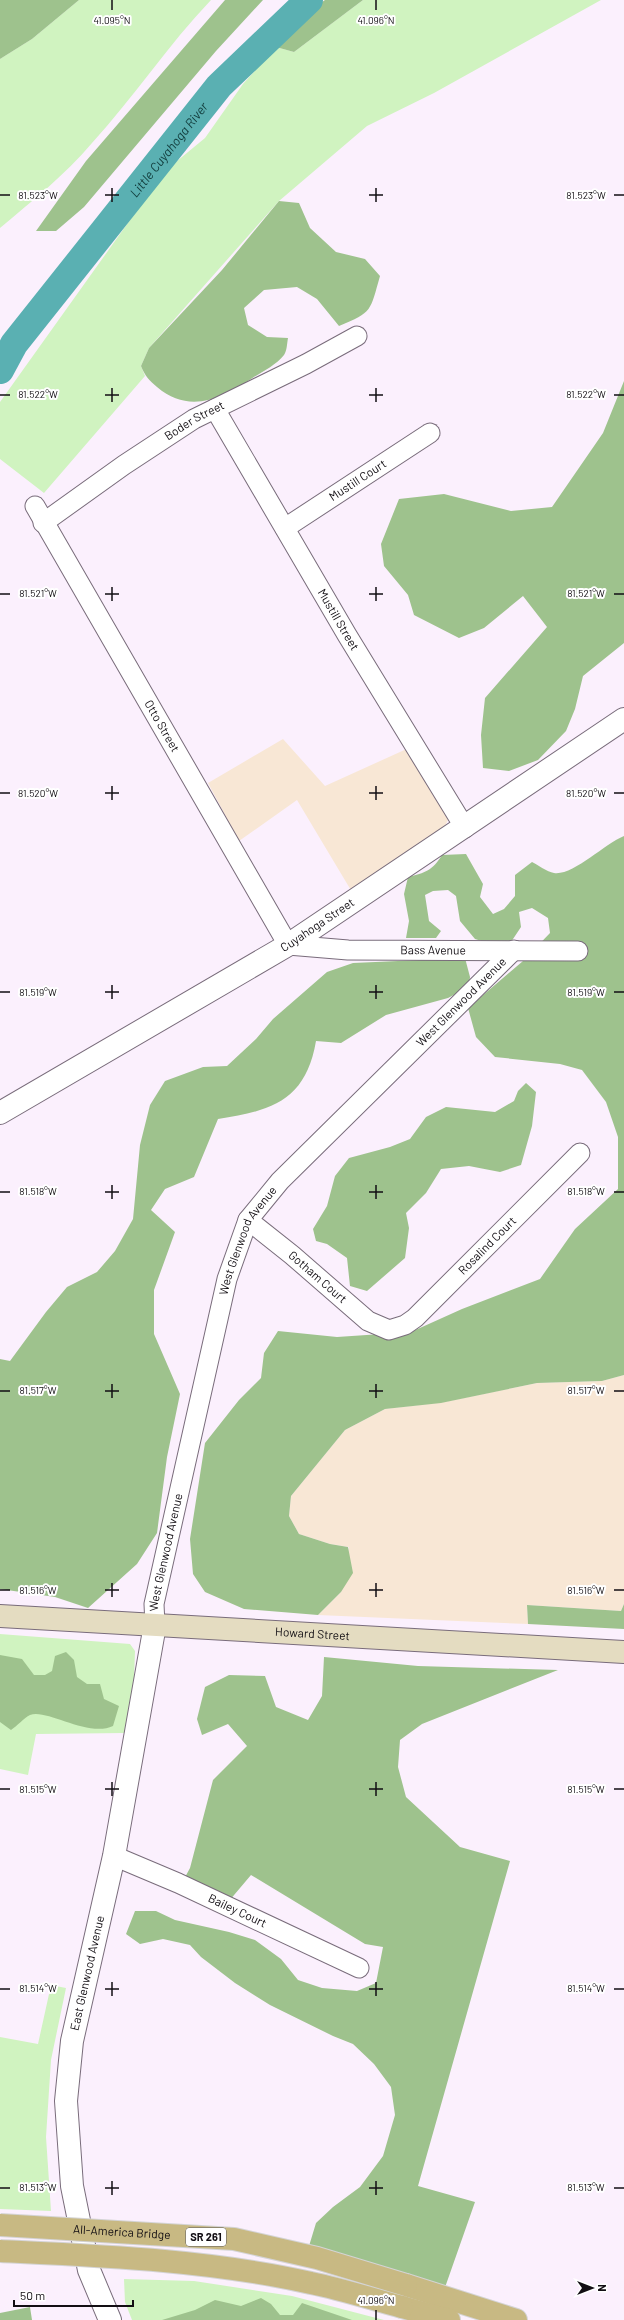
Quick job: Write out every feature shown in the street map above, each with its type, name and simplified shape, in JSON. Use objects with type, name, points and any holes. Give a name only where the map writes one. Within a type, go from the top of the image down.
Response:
[{"type":"main road","name":"Howard Street","points":[[0,1616],[624,1652]]},
{"type":"main road","name":"All-America Bridge","points":[[0,2225],[234,2239],[317,2258],[516,2320]]},
{"type":"main road","name":"All-America Bridge","points":[[0,2251],[85,2255],[231,2269],[311,2283],[449,2320]]},
{"type":"street","name":"Boder Street","points":[[39,515],[124,464],[194,419],[357,336]]},
{"type":"street","name":"Mustill Street","points":[[215,409],[465,828]]},
{"type":"street","name":"Mustill Court","points":[[285,528],[430,433]]},
{"type":"street","name":"Otto Street","points":[[39,515],[288,945]]},
{"type":"street","name":"Cuyahoga Street","points":[[0,1113],[288,945],[465,828],[624,719]]},
{"type":"street","name":"Bass Avenue","points":[[288,945],[348,950],[578,950]]},
{"type":"street","name":"West Glenwood Avenue","points":[[155,1624],[154,1604],[182,1472],[227,1279],[248,1220],[280,1181],[514,950]]},
{"type":"street","name":"Rosalind Court","points":[[389,1330],[405,1325],[415,1318],[580,1152]]},
{"type":"street","name":"Gotham Court","points":[[248,1220],[292,1255],[368,1321],[389,1330]]},
{"type":"street","name":"East Glenwood Avenue","points":[[110,2320],[89,2270],[73,2194],[66,2101],[72,2041],[114,1856],[155,1624]]},
{"type":"street","name":"Bailey Court","points":[[114,1856],[178,1883],[359,1968]]},
{"type":"shaded area","points":[[283,739],[325,786],[411,747],[450,816],[445,826],[352,892],[297,800],[239,841],[208,783]]},
{"type":"shaded area","points":[[624,1375],[624,1604],[621,1611],[527,1605],[528,1624],[318,1615],[341,1592],[349,1547],[330,1544],[299,1534],[289,1516],[291,1496],[345,1430],[385,1409],[444,1402],[537,1383],[602,1381]]},
{"type":"green space","points":[[0,0],[79,0],[32,39],[0,59]]},
{"type":"green space","points":[[79,0],[211,0],[180,35],[122,108],[82,155],[48,187],[0,228],[0,59],[32,39]]},
{"type":"green space","points":[[225,0],[263,0],[216,51],[84,207],[56,231],[36,231],[86,161]]},
{"type":"green space","points":[[325,0],[363,0],[294,52],[276,47],[312,9]]},
{"type":"green space","points":[[363,0],[601,0],[434,93],[367,126],[279,201],[149,348],[141,366],[145,376],[44,493],[0,459],[0,402],[165,171],[205,138],[243,84],[276,47],[294,52]]},
{"type":"green space","points":[[279,201],[299,203],[310,228],[336,252],[365,259],[380,276],[372,304],[358,317],[339,326],[317,299],[297,287],[264,290],[244,308],[248,325],[267,337],[288,338],[284,355],[270,367],[242,385],[218,397],[194,402],[182,400],[169,395],[149,380],[141,366],[149,348],[222,270]]},
{"type":"green space","points":[[624,381],[624,643],[583,676],[575,709],[566,731],[538,760],[509,771],[483,768],[481,735],[485,698],[547,627],[523,596],[484,628],[459,638],[414,615],[408,595],[384,566],[381,544],[399,499],[444,494],[511,511],[552,507],[603,433]]},
{"type":"green space","points":[[624,836],[624,1375],[602,1381],[537,1383],[441,1403],[385,1409],[345,1430],[291,1496],[289,1516],[299,1534],[330,1544],[348,1547],[353,1573],[341,1592],[318,1615],[244,1609],[205,1592],[193,1574],[190,1539],[205,1443],[239,1400],[261,1378],[264,1353],[278,1331],[337,1337],[411,1332],[462,1309],[540,1279],[575,1229],[618,1189],[618,1137],[606,1102],[582,1070],[560,1064],[495,1057],[476,1037],[468,1008],[523,961],[550,933],[548,918],[532,908],[519,912],[521,927],[511,942],[491,944],[475,939],[460,921],[456,896],[448,890],[433,891],[425,895],[429,921],[441,931],[436,938],[406,938],[409,921],[404,894],[408,877],[428,870],[442,855],[466,854],[483,884],[480,897],[493,914],[504,909],[515,896],[515,875],[532,862],[551,872],[562,873],[579,865]]},
{"type":"green space","points":[[465,958],[470,977],[469,987],[448,998],[386,1015],[341,1043],[316,1041],[311,1061],[304,1077],[295,1089],[284,1099],[255,1112],[218,1119],[194,1177],[165,1189],[151,1210],[175,1232],[154,1290],[154,1334],[180,1394],[167,1457],[157,1533],[137,1564],[88,1608],[55,1597],[0,1589],[0,1359],[10,1361],[46,1312],[67,1287],[97,1272],[115,1251],[133,1219],[140,1145],[150,1105],[165,1081],[203,1067],[227,1066],[256,1039],[273,1019],[327,972],[353,963]]},
{"type":"green space","points":[[526,1083],[536,1092],[532,1126],[521,1165],[500,1172],[469,1166],[441,1169],[426,1193],[406,1213],[409,1228],[405,1258],[367,1291],[350,1286],[347,1258],[327,1244],[316,1241],[313,1229],[327,1206],[335,1176],[349,1158],[390,1147],[410,1139],[426,1117],[446,1107],[495,1112],[514,1101],[518,1091]]},
{"type":"green space","points":[[624,1604],[624,1629],[528,1624],[527,1605],[621,1611]]},
{"type":"green space","points":[[0,1634],[130,1644],[135,1651],[134,1679],[125,1733],[36,1734],[28,1775],[0,1769]]},
{"type":"green space","points":[[66,1652],[74,1660],[77,1677],[87,1684],[100,1684],[104,1699],[119,1706],[113,1726],[103,1729],[92,1728],[80,1726],[46,1715],[37,1714],[28,1716],[11,1730],[0,1722],[0,1655],[22,1659],[34,1675],[45,1675],[52,1671],[55,1656]]},
{"type":"green space","points":[[324,1657],[418,1666],[558,1670],[422,1724],[400,1740],[398,1767],[406,1797],[460,1847],[510,1861],[418,2186],[475,2202],[442,2296],[306,2256],[316,2223],[333,2207],[360,2187],[383,2156],[395,2115],[391,2087],[374,2064],[353,2044],[333,2036],[270,2005],[235,1983],[201,1957],[190,1945],[163,1939],[140,1944],[126,1934],[135,1911],[156,1911],[175,1920],[229,1932],[255,1940],[281,1959],[298,1980],[322,1988],[357,1991],[376,1983],[383,1947],[365,1944],[251,1875],[229,1901],[183,1881],[190,1868],[213,1780],[247,1746],[228,1724],[202,1735],[197,1719],[205,1687],[229,1675],[265,1676],[276,1707],[308,1720],[322,1696]]},
{"type":"green space","points":[[51,1985],[66,1988],[51,2060],[46,2137],[51,2211],[0,2209],[0,2037],[38,2044]]},
{"type":"green space","points":[[124,2279],[194,2281],[292,2296],[384,2320],[132,2320],[125,2302]]},
{"type":"green space","points":[[261,2298],[271,2304],[280,2315],[293,2315],[302,2303],[352,2320],[162,2320],[195,2310],[215,2300],[241,2306]]},
{"type":"green space","points":[[30,2307],[32,2320],[0,2320],[0,2313]]},
{"type":"waterway","name":"Little Cuyahoga River","points":[[0,370],[14,344],[219,86],[309,0]]}]
